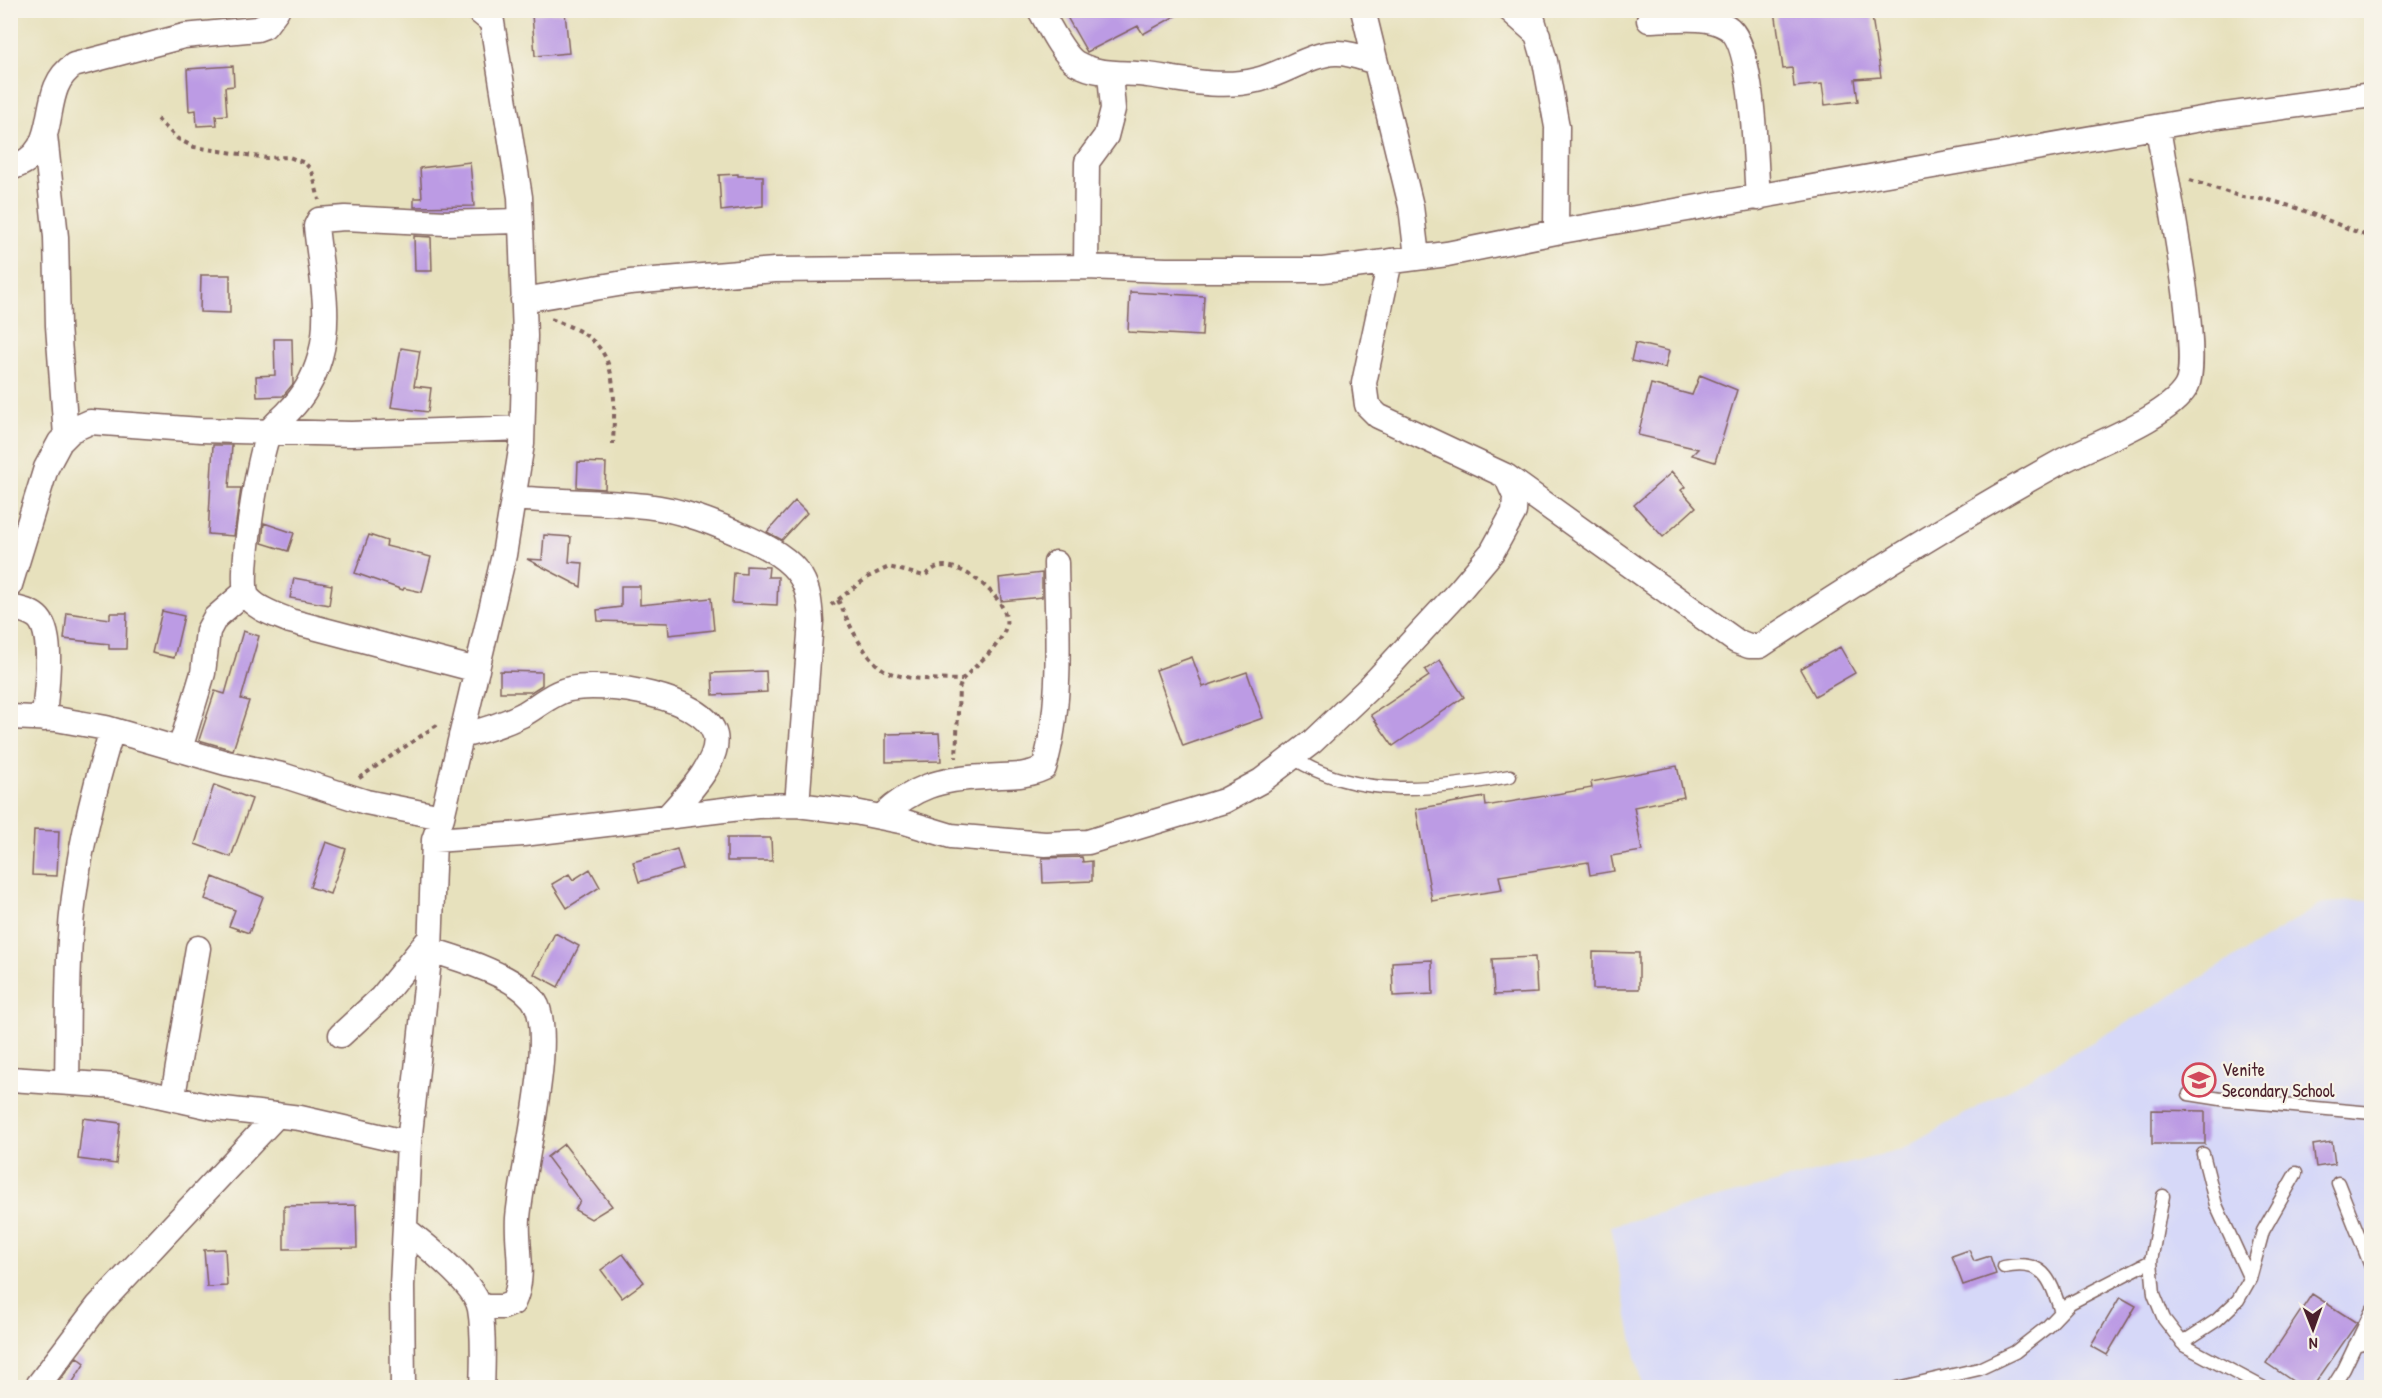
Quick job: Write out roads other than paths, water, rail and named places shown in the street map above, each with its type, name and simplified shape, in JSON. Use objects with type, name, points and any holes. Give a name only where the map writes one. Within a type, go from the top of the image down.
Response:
[{"type":"street","points":[[10,168],[24,164],[36,156],[45,135],[50,107],[61,77],[74,65],[184,36],[257,29],[265,26],[277,10]]},
{"type":"street","points":[[1040,10],[1074,62],[1095,71],[1222,83],[1255,81],[1318,56],[1336,52],[1375,62]]},
{"type":"street","points":[[1363,10],[1411,206],[1417,257]]},
{"type":"street","points":[[1510,10],[1538,35]]},
{"type":"street","points":[[1530,10],[1538,35],[1557,127],[1556,232]]},
{"type":"street","points":[[403,1388],[402,1286],[409,1143],[430,944],[434,840],[442,817],[504,555],[522,428],[524,306],[520,197],[491,20]]},
{"type":"street","points":[[1649,20],[1708,20],[1728,27],[1737,38],[1753,107],[1758,198]]},
{"type":"street","points":[[1086,267],[1087,162],[1106,136],[1113,109],[1110,73]]},
{"type":"street","points":[[524,306],[630,282],[775,270],[1086,267],[1167,270],[1323,270],[1417,257],[2158,127],[2372,95]]},
{"type":"street","points":[[1390,261],[1364,383],[1367,405],[1378,416],[1506,476],[1736,641],[1749,646],[1760,646],[2064,460],[2127,431],[2172,401],[2186,387],[2192,366],[2191,330],[2158,127]]},
{"type":"street","points":[[45,135],[56,237],[58,326],[66,436]]},
{"type":"street","points":[[477,670],[290,621],[251,601],[245,592],[244,572],[251,518],[269,432],[301,398],[311,382],[325,335],[316,226],[323,218],[446,223],[521,221]]},
{"type":"street","points":[[10,585],[46,468],[66,436],[72,430],[90,422],[269,432],[388,434],[522,428]]},
{"type":"street","points":[[434,840],[546,832],[757,806],[797,805],[881,817],[951,836],[1045,844],[1088,842],[1224,801],[1261,781],[1293,758],[1369,688],[1492,552],[1514,512],[1515,496],[1506,476]]},
{"type":"street","points":[[513,498],[646,506],[715,523],[762,544],[790,563],[801,578],[809,600],[811,618],[797,805]]},
{"type":"street","points":[[881,817],[914,791],[932,783],[1026,776],[1044,768],[1050,748],[1056,703],[1056,563]]},
{"type":"street","points":[[180,749],[201,681],[208,631],[216,618],[245,592]]},
{"type":"street","points":[[10,607],[36,616],[44,628],[47,670],[44,718]]},
{"type":"street","points":[[461,736],[493,728],[569,689],[614,687],[676,702],[705,717],[715,736],[713,756],[698,782],[668,816]]},
{"type":"street","points":[[10,717],[44,718],[112,730],[400,811],[442,817]]},
{"type":"street","points":[[67,1082],[70,939],[74,903],[84,836],[112,730]]},
{"type":"street","points":[[340,1035],[381,998],[430,944]]},
{"type":"street","points":[[430,944],[495,972],[523,991],[536,1004],[542,1023],[539,1069],[518,1218],[520,1282],[513,1303],[480,1307]]},
{"type":"street","points":[[172,1096],[198,948]]},
{"type":"street","points":[[10,1079],[117,1086],[172,1096],[216,1108],[277,1115],[409,1143]]},
{"type":"street","points":[[36,1388],[98,1306],[277,1115]]},
{"type":"street","points":[[405,1229],[439,1256],[470,1290],[480,1307],[482,1388]]},
{"type":"lane","points":[[468,10],[491,20]]},
{"type":"lane","points":[[1293,758],[1317,773],[1359,786],[1463,785],[1510,776]]},
{"type":"lane","points":[[2189,1094],[2227,1100],[2372,1113]]},
{"type":"lane","points":[[2203,1154],[2216,1205],[2250,1279]]},
{"type":"lane","points":[[2182,1343],[2217,1320],[2238,1300],[2250,1279],[2264,1232],[2296,1173]]},
{"type":"lane","points":[[2338,1183],[2372,1269]]},
{"type":"lane","points":[[2163,1196],[2151,1261],[2154,1294],[2164,1319],[2182,1343],[2219,1366],[2264,1388]]},
{"type":"lane","points":[[1897,1388],[1979,1369],[2015,1352],[2070,1303],[2151,1261]]},
{"type":"lane","points":[[2004,1267],[2031,1265],[2041,1270],[2049,1279],[2061,1312]]},
{"type":"lane","points":[[2332,1388],[2372,1310]]},
{"type":"lane","points":[[2355,1345],[2372,1341]]},
{"type":"place","name":"Venite Secondary School","points":[[2199,1080]]}]
